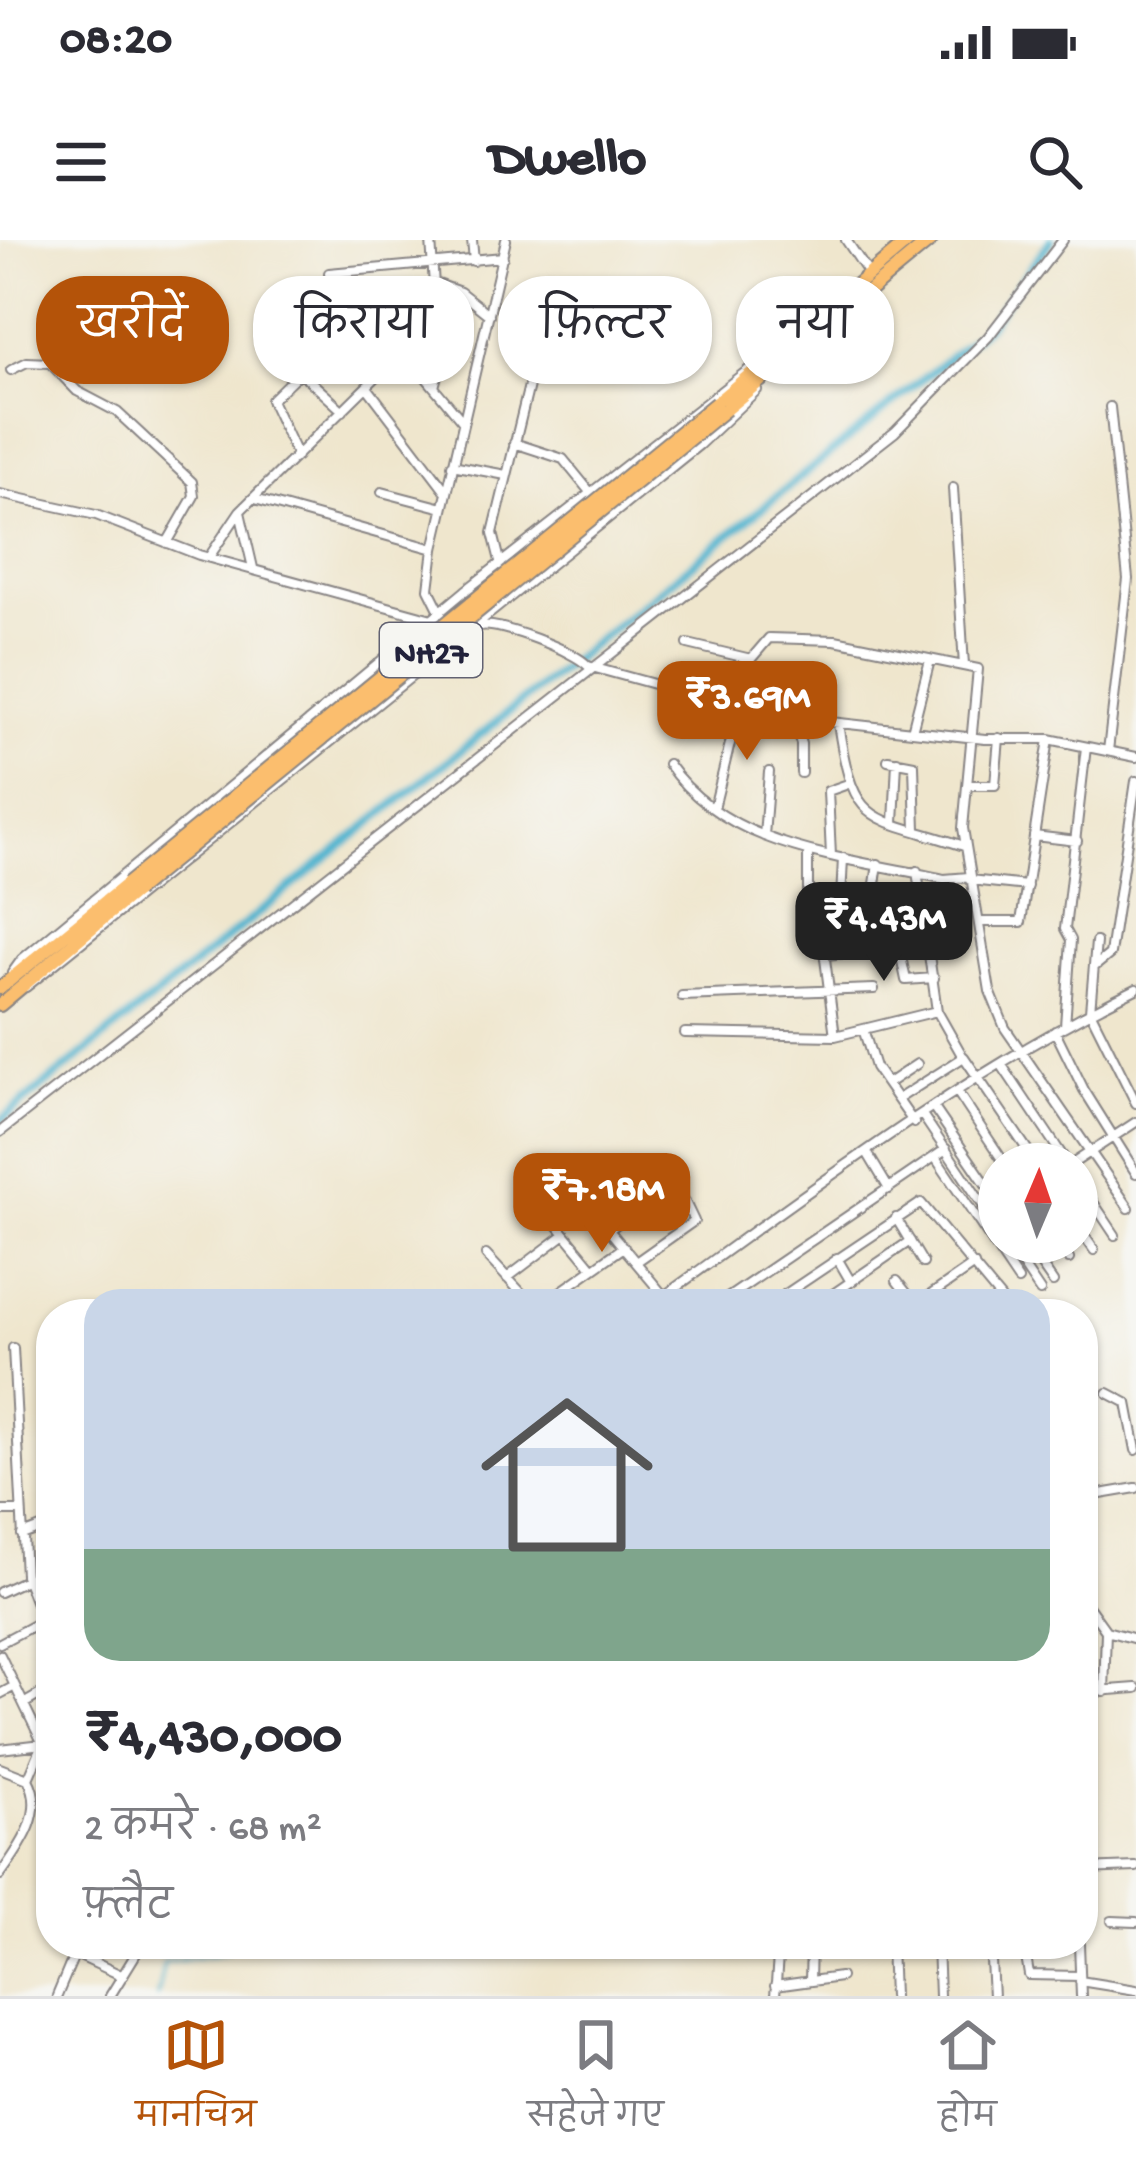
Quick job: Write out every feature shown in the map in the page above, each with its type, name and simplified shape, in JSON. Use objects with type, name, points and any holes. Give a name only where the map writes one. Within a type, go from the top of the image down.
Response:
[{"type":"highway","name":"NH27","points":[[869,274],[910,240]]},
{"type":"highway","name":"NH27","points":[[884,276],[931,240]]},
{"type":"highway","name":"NH27","points":[[0,1005],[6,988],[747,384]]},
{"type":"street","points":[[431,240],[435,276]]},
{"type":"street","points":[[472,240],[474,261]]},
{"type":"street","points":[[438,615],[429,589],[434,549],[506,240]]},
{"type":"street","points":[[846,240],[869,274]]},
{"type":"street","points":[[0,1132],[916,413],[988,337],[1064,240]]},
{"type":"street","points":[[329,273],[503,257]]},
{"type":"street","points":[[474,303],[489,315]]},
{"type":"street","points":[[11,370],[27,362],[50,363],[77,391],[117,412],[192,482],[194,496],[167,543]]},
{"type":"street","points":[[6,988],[22,959],[438,615],[717,390],[736,381]]},
{"type":"street","points":[[288,384],[271,400],[297,456]]},
{"type":"street","points":[[313,384],[343,411]]},
{"type":"street","points":[[209,557],[240,511],[371,384]]},
{"type":"street","points":[[432,384],[463,422]]},
{"type":"street","points":[[501,565],[493,533],[529,384]]},
{"type":"street","points":[[6,988],[40,981],[699,445],[752,396],[758,384]]},
{"type":"street","points":[[368,387],[447,491]]},
{"type":"street","points":[[1108,751],[1128,578],[1110,407]]},
{"type":"street","points":[[514,443],[563,460],[591,492]]},
{"type":"street","points":[[452,465],[506,475]]},
{"type":"street","points":[[953,488],[964,666]]},
{"type":"street","points":[[382,492],[443,508]]},
{"type":"street","points":[[0,494],[96,515],[209,557],[477,626],[503,624],[526,639],[579,656],[592,666],[738,709],[970,737],[1049,740],[1136,757]]},
{"type":"street","points":[[254,498],[434,549]]},
{"type":"street","points":[[240,511],[254,568]]},
{"type":"street","points":[[714,808],[751,659],[763,642],[789,635],[964,666],[980,674],[970,737],[964,846],[994,1004],[1085,1143]]},
{"type":"street","points":[[688,644],[751,659]]},
{"type":"street","points":[[913,731],[930,660]]},
{"type":"street","points":[[793,718],[801,743],[801,772]]},
{"type":"street","points":[[838,723],[848,784],[863,808],[964,846]]},
{"type":"street","points":[[967,784],[994,785],[999,738]]},
{"type":"street","points":[[980,922],[1018,924],[1049,740]]},
{"type":"street","points":[[1065,1026],[1071,940],[1065,929],[1086,747]]},
{"type":"street","points":[[894,823],[892,760],[914,765],[916,830]]},
{"type":"street","points":[[668,764],[692,793],[714,808],[764,836],[808,851],[944,878],[1027,886]]},
{"type":"street","points":[[764,836],[769,772]]},
{"type":"street","points":[[1094,967],[1110,954],[1131,851],[1136,781]]},
{"type":"street","points":[[831,856],[829,789],[848,784]]},
{"type":"street","points":[[1034,836],[1077,841]]},
{"type":"street","points":[[808,851],[805,917],[820,920],[872,915],[878,864]]},
{"type":"street","points":[[840,920],[843,858]]},
{"type":"street","points":[[917,871],[937,1011],[962,1057],[1022,1143]]},
{"type":"street","points":[[893,919],[906,980],[934,978]]},
{"type":"street","points":[[820,920],[835,1036]]},
{"type":"street","points":[[1096,942],[1090,1011],[1136,1103]]},
{"type":"street","points":[[825,955],[868,952]]},
{"type":"street","points":[[682,996],[874,989]]},
{"type":"street","points":[[660,1299],[1001,1064],[1136,989]]},
{"type":"street","points":[[686,1033],[835,1036],[937,1011]]},
{"type":"street","points":[[1055,1031],[1136,1173]]},
{"type":"street","points":[[864,1032],[869,1055],[914,1123]]},
{"type":"street","points":[[898,1100],[962,1057]]},
{"type":"street","points":[[887,1084],[917,1064]]},
{"type":"street","points":[[1001,1064],[1056,1143]]},
{"type":"street","points":[[958,1093],[991,1143]]},
{"type":"street","points":[[934,1108],[978,1172]]},
{"type":"street","points":[[923,1116],[978,1198]]},
{"type":"street","points":[[1098,1146],[1136,1123]]},
{"type":"street","points":[[727,1299],[946,1150]]},
{"type":"street","points":[[868,1154],[889,1189]]},
{"type":"street","points":[[935,1157],[1018,1280]]},
{"type":"street","points":[[1098,1163],[1129,1208]]},
{"type":"street","points":[[636,1262],[695,1220],[684,1200],[611,1170],[575,1190],[664,1296]]},
{"type":"street","points":[[609,1230],[658,1191]]},
{"type":"street","points":[[779,1299],[919,1204],[928,1205],[1000,1299]]},
{"type":"street","points":[[541,1205],[593,1268]]},
{"type":"street","points":[[1098,1210],[1115,1235]]},
{"type":"street","points":[[896,1218],[923,1263]]},
{"type":"street","points":[[507,1278],[565,1234]]},
{"type":"street","points":[[826,1299],[910,1241]]},
{"type":"street","points":[[555,1299],[624,1246]]},
{"type":"street","points":[[487,1255],[527,1299]]},
{"type":"street","points":[[837,1258],[851,1282]]},
{"type":"street","points":[[1021,1263],[1040,1291]]},
{"type":"street","points":[[1039,1263],[1052,1282]]},
{"type":"street","points":[[925,1299],[974,1265]]},
{"type":"street","points":[[897,1282],[911,1299]]},
{"type":"street","points":[[836,1292],[840,1299]]},
{"type":"street","points":[[13,1348],[19,1511],[26,1581],[36,1610]]},
{"type":"street","points":[[1108,1393],[1127,1403],[1136,1450]]},
{"type":"street","points":[[0,1444],[16,1448]]},
{"type":"street","points":[[1098,1494],[1136,1488]]},
{"type":"street","points":[[0,1511],[19,1511]]},
{"type":"street","points":[[22,1535],[36,1530]]},
{"type":"street","points":[[0,1592],[36,1576]]},
{"type":"street","points":[[1098,1620],[1106,1631],[1136,1639]]},
{"type":"street","points":[[0,1643],[36,1624]]},
{"type":"street","points":[[1104,1692],[1106,1631]]},
{"type":"street","points":[[0,1655],[36,1724]]},
{"type":"street","points":[[0,1694],[15,1686]]},
{"type":"street","points":[[1098,1692],[1136,1688]]},
{"type":"street","points":[[25,1703],[36,1697]]},
{"type":"street","points":[[0,1749],[36,1745]]},
{"type":"street","points":[[28,1779],[36,1764]]},
{"type":"street","points":[[0,1768],[28,1779],[35,1796],[34,1813],[0,1875]]},
{"type":"street","points":[[1098,1868],[1136,1867]]},
{"type":"street","points":[[1112,1921],[1136,1922]]},
{"type":"street","points":[[57,1996],[77,1959]]},
{"type":"street","points":[[87,1959],[123,1976]]},
{"type":"street","points":[[110,1996],[133,1959]]},
{"type":"street","points":[[778,1959],[775,1991],[840,1977]]},
{"type":"street","points":[[810,1981],[811,1959]]},
{"type":"street","points":[[892,1959],[893,1996]]},
{"type":"street","points":[[938,1959],[939,1996]]},
{"type":"street","points":[[992,1959],[993,1996]]},
{"type":"street","points":[[1026,1959],[1029,1975],[1080,1979],[1129,1991]]},
{"type":"street","points":[[1079,1959],[1081,1996]]},
{"type":"waterway","points":[[0,1121],[986,328],[1051,240]]},
{"type":"waterway","points":[[157,1996],[164,1962],[182,1959]]}]
